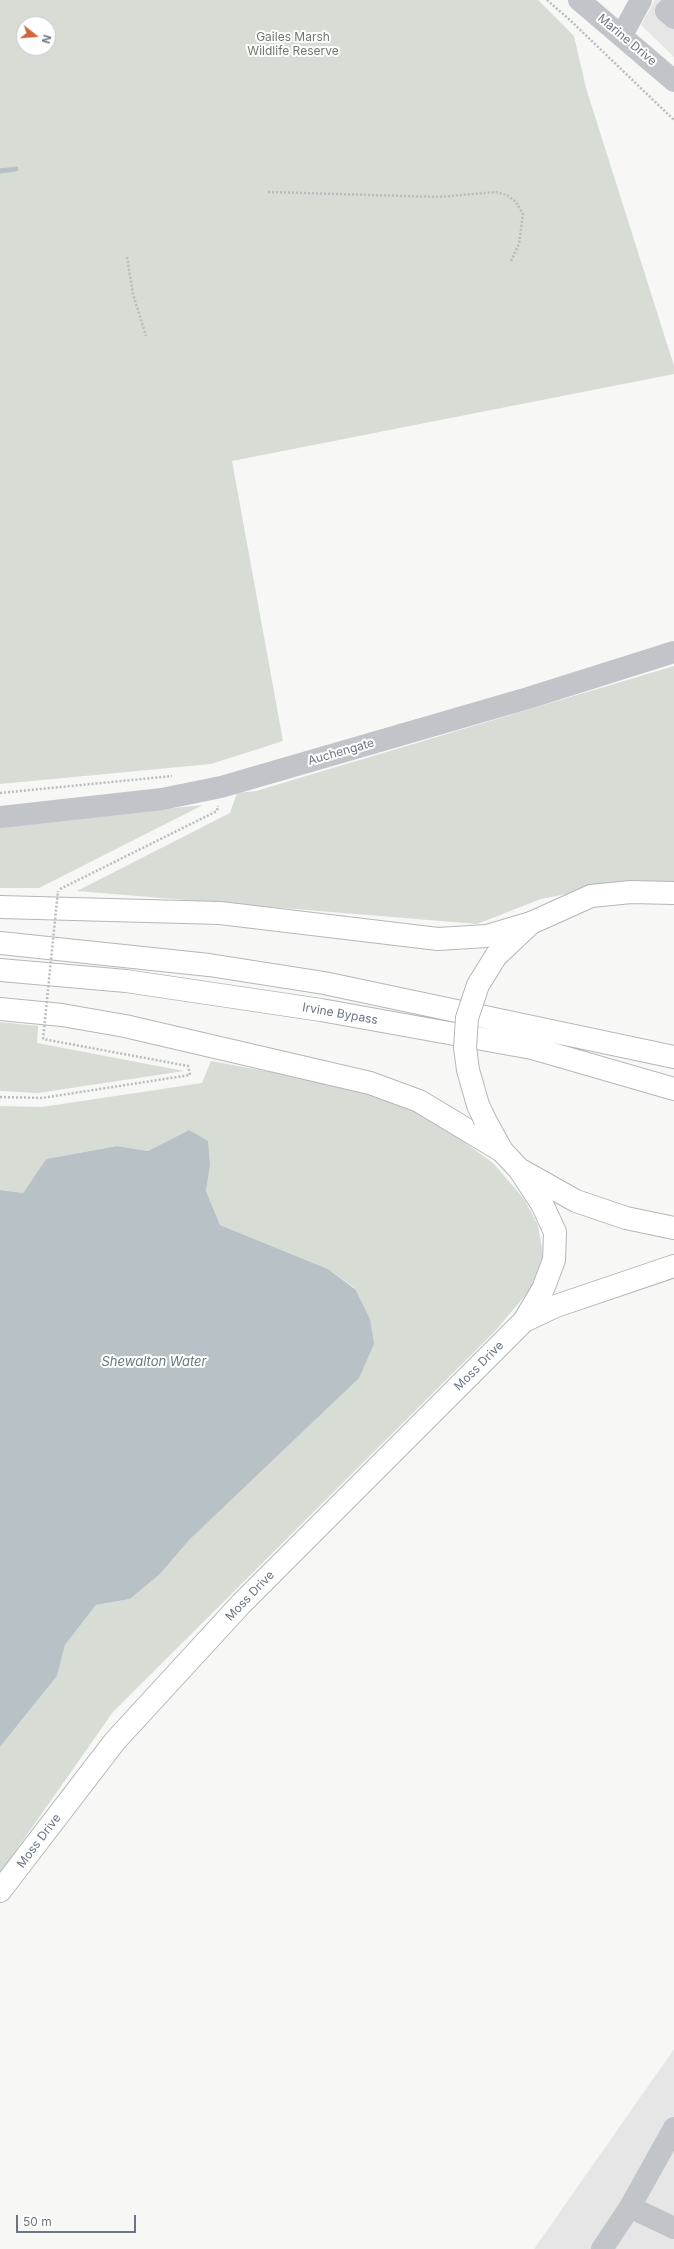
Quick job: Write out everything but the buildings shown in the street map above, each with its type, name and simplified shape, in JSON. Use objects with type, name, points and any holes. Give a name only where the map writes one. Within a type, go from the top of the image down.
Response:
[{"type":"main road","points":[[0,907],[220,913],[438,939],[487,936],[531,922],[591,896],[631,892],[674,892]]},
{"type":"main road","points":[[531,922],[496,956],[478,985],[467,1018],[465,1048],[468,1070],[478,1105],[485,1120],[502,1151],[519,1169],[576,1200],[626,1218],[674,1228]]},
{"type":"main road","points":[[0,943],[209,965],[324,982],[674,1057]]},
{"type":"main road","name":"Irvine Bypass","points":[[0,970],[126,981],[321,1010],[532,1048],[674,1089]]},
{"type":"main road","points":[[0,1009],[62,1015],[125,1026],[370,1083],[419,1101],[502,1151]]},
{"type":"main road","name":"Moss Drive","points":[[0,1891],[120,1735],[241,1604],[524,1321],[543,1289],[554,1260],[555,1232],[542,1204],[519,1169]]},
{"type":"main road","name":"Moss Drive","points":[[524,1321],[556,1306],[674,1266]]},
{"type":"street","name":"Marine Drive","points":[[579,0],[622,35],[674,81]]},
{"type":"street","points":[[622,35],[641,0]]},
{"type":"street","points":[[674,3],[666,11],[674,18]]},
{"type":"street","name":"Auchengate","points":[[0,817],[162,799],[220,788],[528,698],[674,652]]},
{"type":"street","points":[[602,2249],[630,2207],[674,2128]]},
{"type":"street","points":[[630,2207],[674,2228]]},
{"type":"path","points":[[546,0],[570,20],[674,120]]},
{"type":"path","points":[[268,192],[439,197],[496,192],[507,195],[516,202],[523,214],[518,244],[511,261]]},
{"type":"path","points":[[126,257],[133,294],[146,336]]},
{"type":"path","points":[[0,793],[180,775]]},
{"type":"path","points":[[0,1097],[42,1098],[190,1075],[188,1066],[43,1039],[58,891],[217,810],[220,788]]},
{"type":"shaded area","points":[[655,0],[674,0],[674,57],[641,25]]},
{"type":"shaded area","points":[[674,2049],[674,2249],[534,2249]]},
{"type":"green space","name":"Gailes Marsh Wildlife Reserve","points":[[0,0],[538,0],[574,36],[586,88],[674,366],[674,374],[232,461],[283,741],[211,764],[0,784]]},
{"type":"green space","points":[[674,666],[674,885],[638,880],[541,899],[477,924],[77,891],[230,813],[237,793],[256,791]]},
{"type":"green space","points":[[203,805],[39,888],[0,888],[0,826]]},
{"type":"green space","points":[[0,1022],[38,1026],[37,1043],[184,1071],[38,1093],[0,1091]]},
{"type":"green space","points":[[211,1061],[374,1091],[429,1116],[494,1164],[524,1199],[538,1225],[543,1255],[534,1285],[496,1330],[113,1712],[0,1873],[0,1747],[57,1676],[65,1645],[96,1605],[130,1599],[160,1574],[191,1538],[355,1288],[328,1269],[220,1225],[206,1191],[210,1166],[189,1130],[148,1151],[117,1146],[46,1159],[23,1193],[0,1190],[0,1106],[42,1107],[202,1083]]},
{"type":"water","name":"Shewalton Water","points":[[189,1130],[208,1141],[210,1166],[206,1191],[220,1225],[328,1269],[355,1289],[370,1319],[374,1344],[359,1378],[191,1538],[160,1574],[130,1599],[96,1605],[65,1645],[57,1676],[0,1747],[0,1190],[23,1193],[46,1159],[117,1146],[148,1151]]},
{"type":"waterway","points":[[0,171],[16,169]]}]
